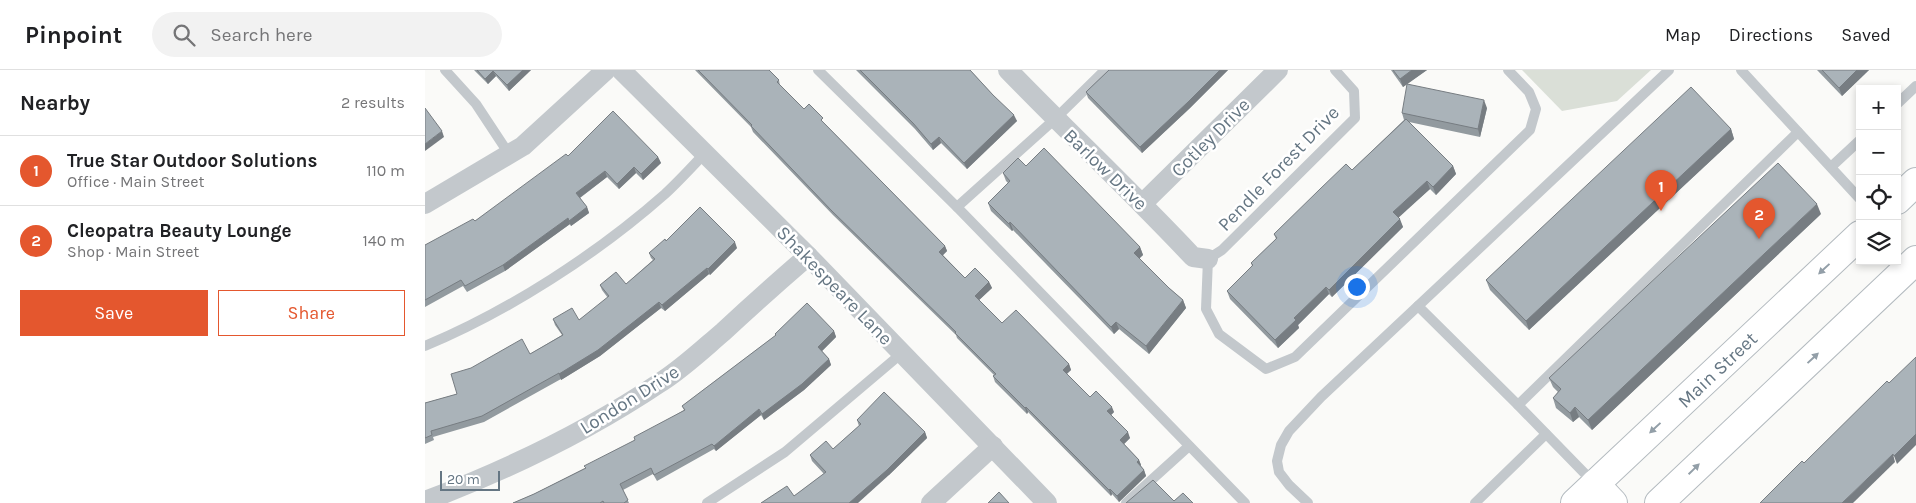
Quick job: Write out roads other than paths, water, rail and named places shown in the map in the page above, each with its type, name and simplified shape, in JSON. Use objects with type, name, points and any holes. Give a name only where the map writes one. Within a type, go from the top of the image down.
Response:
[{"type":"main road","points":[[1901,196],[1916,182]]},
{"type":"main road","name":"Main Street","points":[[1575,503],[1604,494],[1856,239]]},
{"type":"main road","points":[[1659,503],[1916,260]]},
{"type":"street","points":[[425,204],[523,146],[606,70]]},
{"type":"street","name":"Shakespeare Lane","points":[[621,70],[808,256],[1047,503]]},
{"type":"street","name":"Barlow Drive","points":[[1008,70],[1193,257],[1208,259]]},
{"type":"street","name":"Cotley Drive","points":[[1142,204],[1278,70]]},
{"type":"street","name":"London Drive","points":[[425,501],[467,485],[535,454],[600,421],[663,381],[703,349],[808,256]]},
{"type":"street","points":[[931,503],[993,446]]},
{"type":"lane","points":[[445,70],[476,104],[509,154]]},
{"type":"lane","points":[[818,70],[957,207],[1245,503]]},
{"type":"lane","points":[[957,207],[1055,119],[1105,70]]},
{"type":"lane","name":"Pendle Forest Drive","points":[[1208,259],[1222,250],[1355,118],[1354,91],[1335,70]]},
{"type":"lane","points":[[1208,259],[1206,309],[1219,334],[1266,369],[1295,357],[1530,130],[1536,109],[1529,92],[1508,70]]},
{"type":"lane","points":[[1308,503],[1289,485],[1279,472],[1277,461],[1281,445],[1289,431],[1321,397],[1669,70]]},
{"type":"lane","points":[[1741,70],[1856,195]]},
{"type":"lane","points":[[1901,100],[1916,86]]},
{"type":"lane","points":[[1518,405],[1798,132]]},
{"type":"lane","points":[[1831,168],[1856,144]]},
{"type":"lane","points":[[425,346],[493,313],[561,273],[665,194],[705,153]]},
{"type":"lane","points":[[1418,306],[1604,494]]},
{"type":"lane","points":[[707,503],[785,452],[902,353]]},
{"type":"lane","points":[[1475,503],[1546,434]]},
{"type":"lane","points":[[1126,503],[1189,446]]},
{"type":"place","name":"True Star Outdoor Solutions","points":[[1661,211]]},
{"type":"place","name":"Cleopatra Beauty Lounge","points":[[1759,239]]}]
